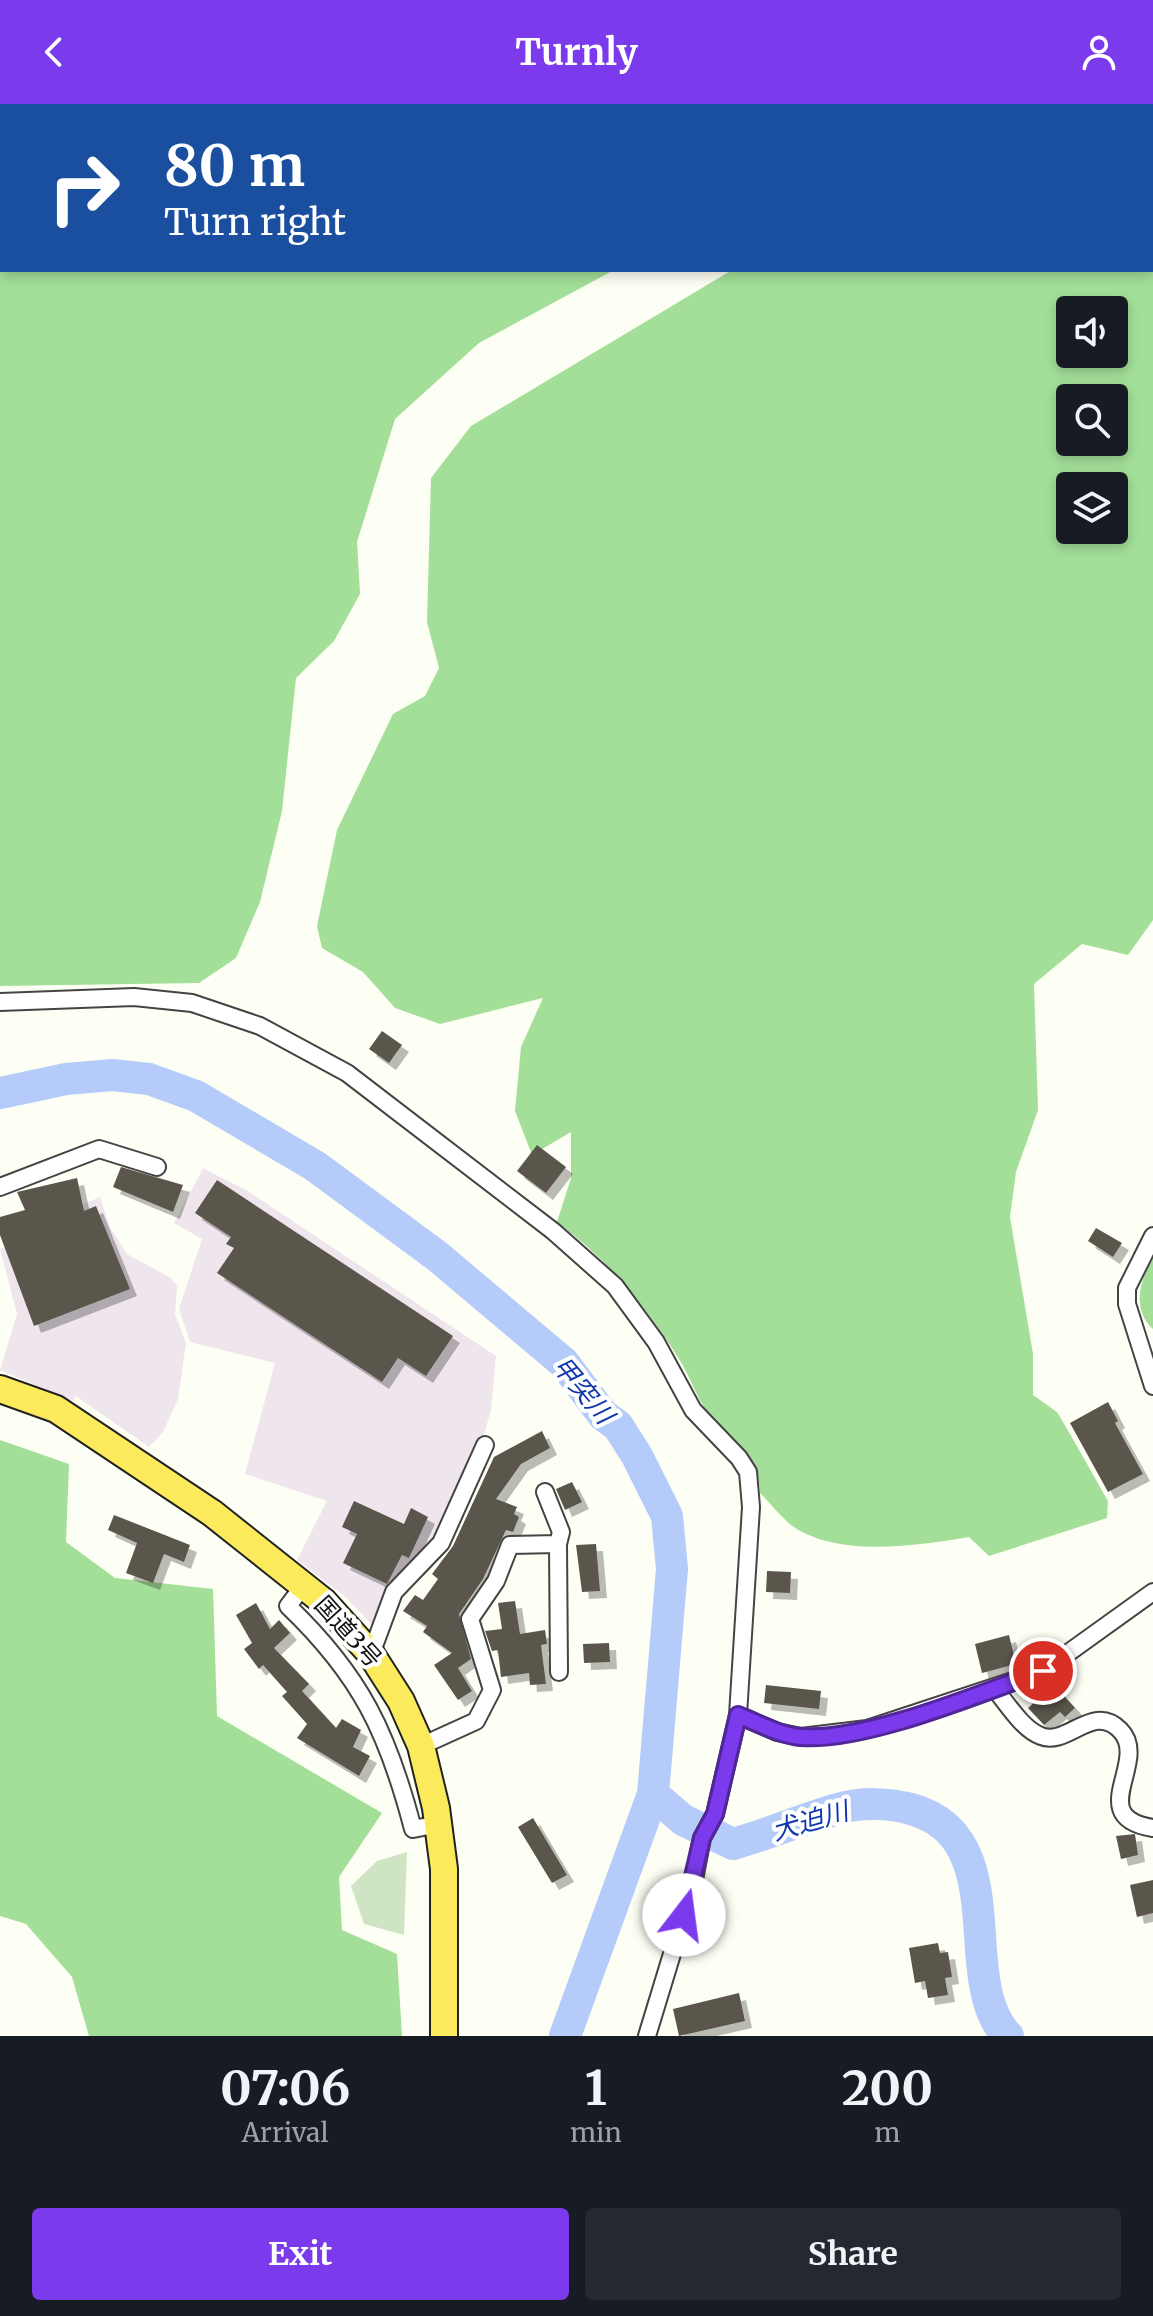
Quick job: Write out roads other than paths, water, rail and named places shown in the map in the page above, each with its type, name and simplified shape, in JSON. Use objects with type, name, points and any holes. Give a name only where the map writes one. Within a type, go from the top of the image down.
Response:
[{"type":"highway","name":"国道3号","points":[[0,1389],[56,1409],[212,1513],[347,1623],[371,1654],[401,1701],[421,1746],[439,1824],[444,1869],[444,2036]]},
{"type":"street","points":[[0,1002],[97,997],[169,999],[260,1026],[309,1050],[389,1103],[553,1231],[615,1286],[656,1342],[693,1410],[748,1472],[751,1532],[738,1715],[715,1814],[702,1838],[693,1885],[647,2036]]},
{"type":"street","points":[[0,1187],[99,1149],[157,1167]]},
{"type":"street","points":[[1153,1236],[1132,1276],[1127,1304],[1153,1386]]},
{"type":"street","points":[[371,1654],[394,1592],[441,1543],[485,1445]]},
{"type":"street","points":[[545,1492],[561,1532],[558,1544],[559,1672]]},
{"type":"street","points":[[421,1746],[476,1721],[492,1690],[470,1619],[496,1581],[510,1545],[558,1544]]},
{"type":"street","points":[[304,1585],[288,1606],[318,1635],[353,1679],[380,1725],[398,1770],[413,1829],[439,1824]]},
{"type":"street","points":[[738,1715],[777,1732],[801,1737],[843,1735],[1043,1671],[1153,1592]]},
{"type":"street","points":[[994,1688],[1028,1729],[1042,1737],[1051,1738],[1095,1721],[1109,1721],[1120,1730],[1130,1750],[1118,1797],[1121,1809],[1140,1826],[1153,1828]]},
{"type":"waterway","name":"甲突川","points":[[0,1093],[66,1079],[112,1075],[149,1079],[196,1096],[315,1166],[437,1256],[564,1363],[603,1415],[618,1426],[637,1456],[667,1516],[672,1569],[653,1794],[565,2036]]},
{"type":"waterway","name":"犬迫川","points":[[653,1794],[683,1820],[733,1844],[856,1805],[894,1805],[933,1818],[949,1830],[969,1864],[978,1906],[987,1996],[995,2018],[1008,2036]]}]
